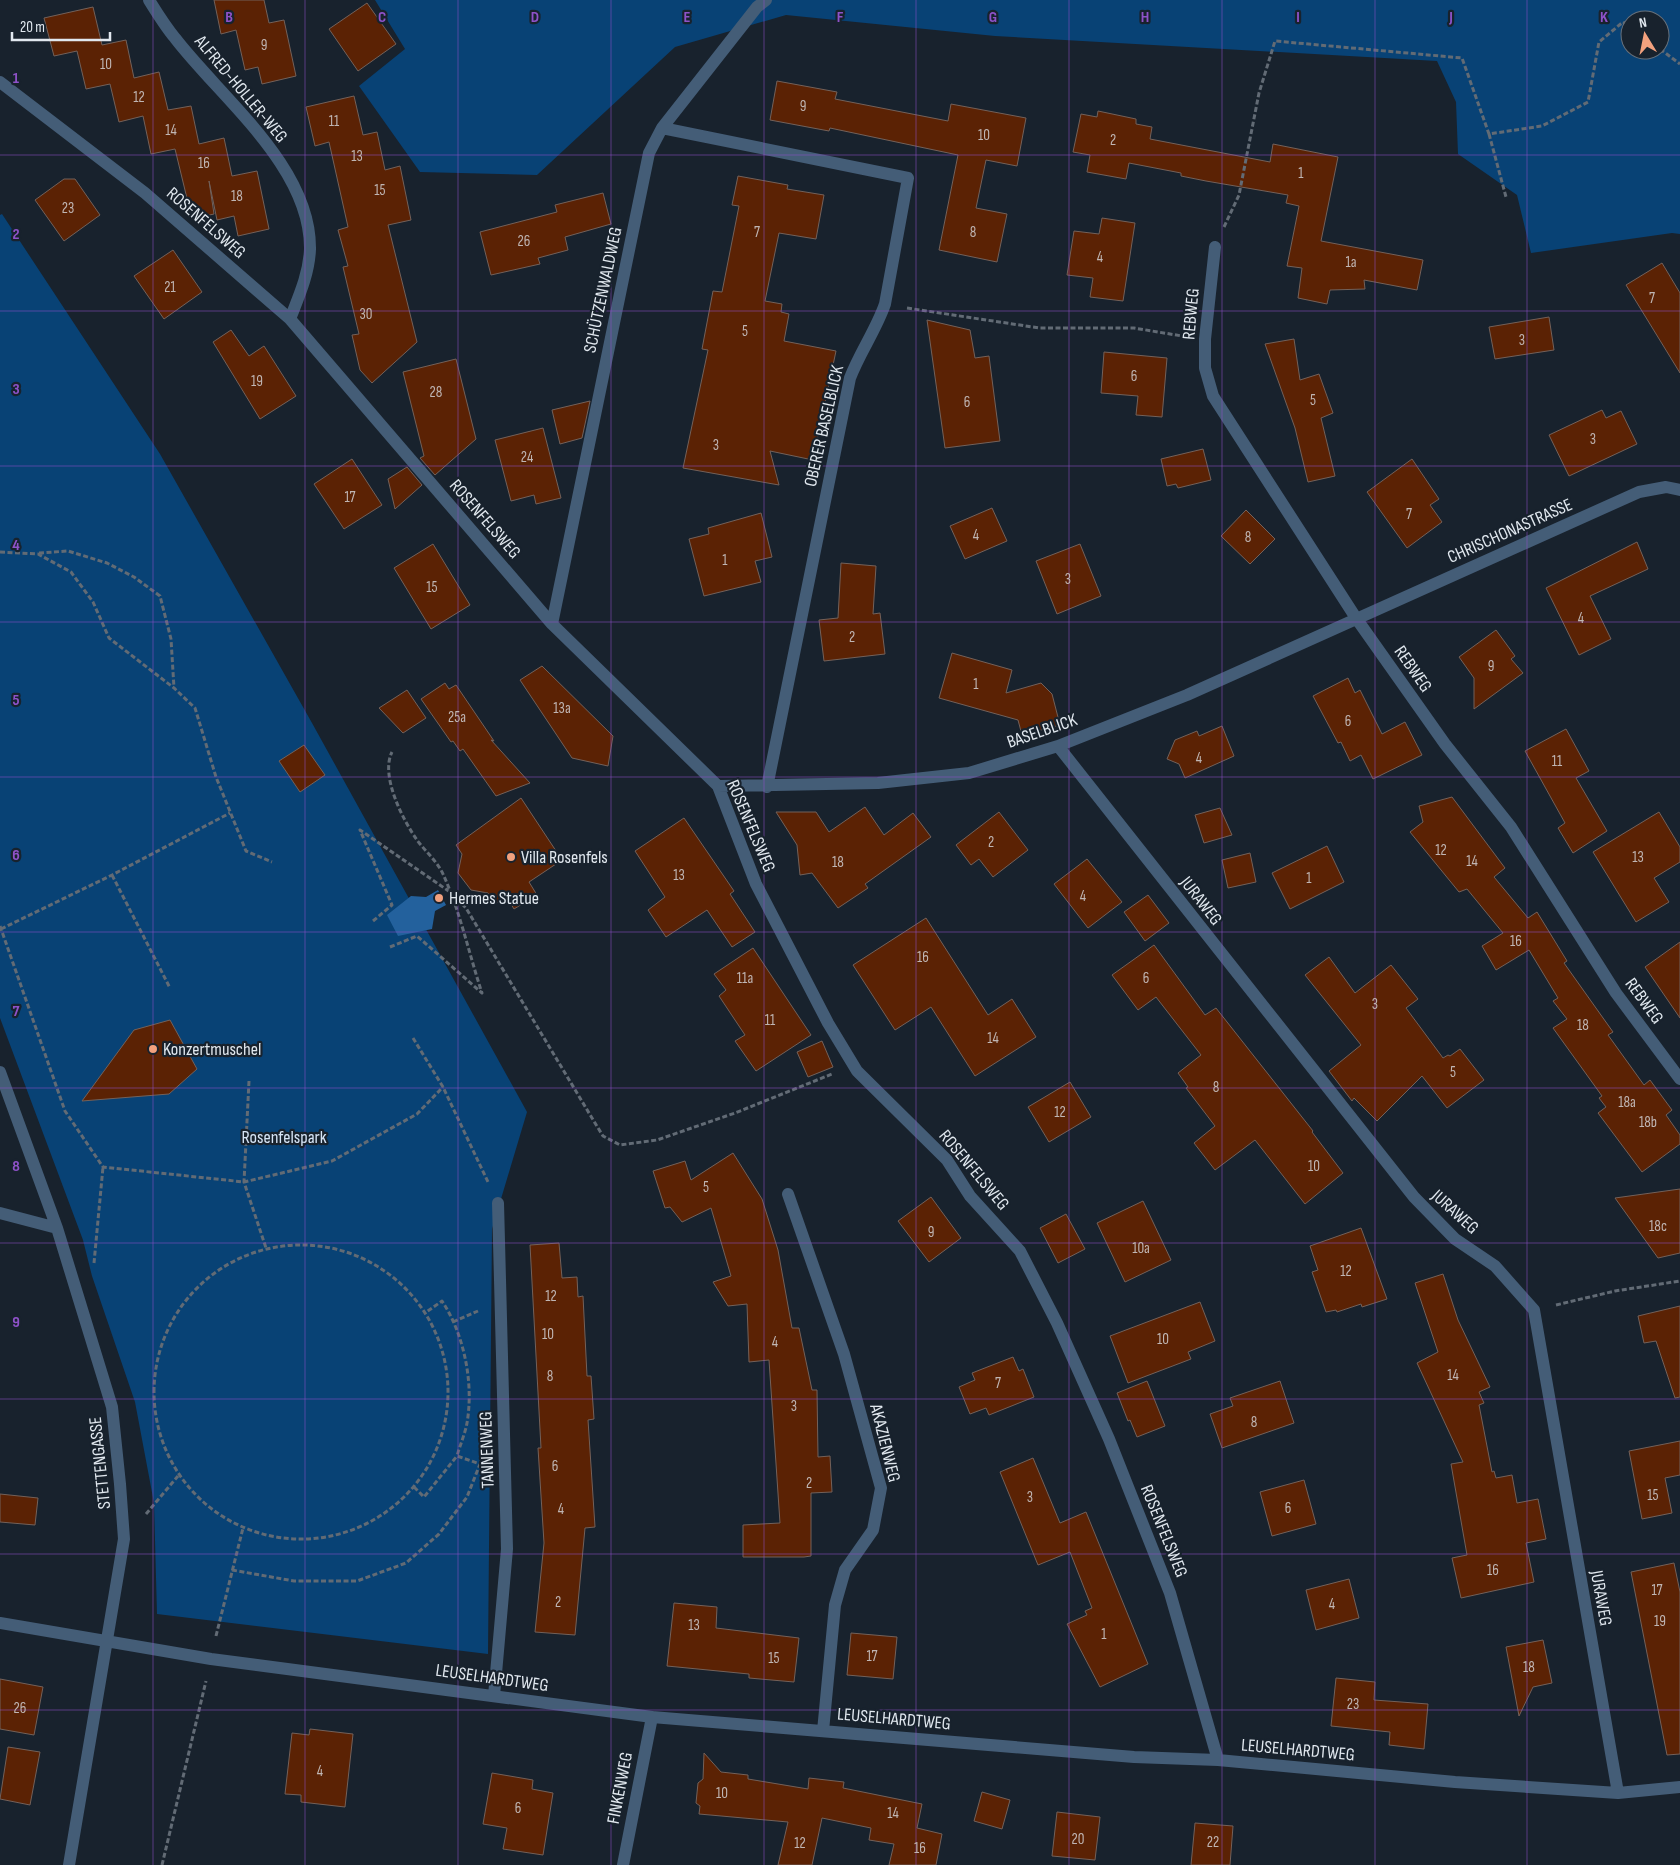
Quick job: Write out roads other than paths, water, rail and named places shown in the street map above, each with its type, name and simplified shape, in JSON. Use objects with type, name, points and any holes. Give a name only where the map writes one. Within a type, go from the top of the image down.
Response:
[{"type":"street","name":"ALFRED-HOLLER-WEG","points":[[149,0],[175,38],[254,127],[288,176],[307,222],[310,250],[305,280],[290,319]]},
{"type":"street","name":"SCHÜTZENWALDWEG","points":[[552,624],[649,153],[662,128],[757,7],[766,0]]},
{"type":"street","name":"ROSENFELSWEG","points":[[0,82],[145,193],[290,319],[552,624],[718,786],[756,884],[828,1023],[853,1064],[947,1160],[970,1196],[1020,1251],[1057,1323],[1109,1439],[1170,1593],[1218,1760]]},
{"type":"street","name":"OBERER BASELBLICK","points":[[662,128],[908,178],[885,304],[880,319],[859,353],[850,378],[767,786]]},
{"type":"street","name":"REBWEG","points":[[1215,248],[1205,340],[1205,368],[1213,396],[1356,618],[1445,744],[1511,827],[1616,993],[1680,1079]]},
{"type":"street","name":"CHRISCHONASTRASSE","points":[[1356,618],[1639,492],[1666,487],[1680,490]]},
{"type":"street","name":"BASELBLICK","points":[[718,786],[878,783],[969,773],[1058,746],[1187,695],[1356,618]]},
{"type":"street","name":"JURAWEG","points":[[1058,746],[1414,1197],[1455,1239],[1495,1266],[1534,1310],[1618,1793]]},
{"type":"street","name":"STETTENGASSE","points":[[0,1072],[57,1228],[112,1407],[124,1539],[70,1865]]},
{"type":"street","name":"AKAZIENWEG","points":[[788,1194],[844,1354],[881,1488],[873,1530],[845,1570],[835,1605],[822,1731]]},
{"type":"street","name":"TANNENWEG","points":[[494,1696],[507,1549],[498,1203]]},
{"type":"street","points":[[0,1213],[57,1228]]},
{"type":"street","name":"LEUSELHARDTWEG","points":[[0,1623],[211,1658],[652,1717],[1134,1756],[1218,1760],[1455,1782],[1618,1793],[1680,1787]]},
{"type":"street","name":"FINKENWEG","points":[[623,1865],[652,1717]]},
{"type":"place","name":"Villa Rosenfels","points":[[511,857]]},
{"type":"place","name":"Hermes Statue","points":[[439,898]]},
{"type":"place","name":"Konzertmuschel","points":[[153,1049]]},
{"type":"park label","name":"Rosenfelspark","points":[[284,1137]]}]
